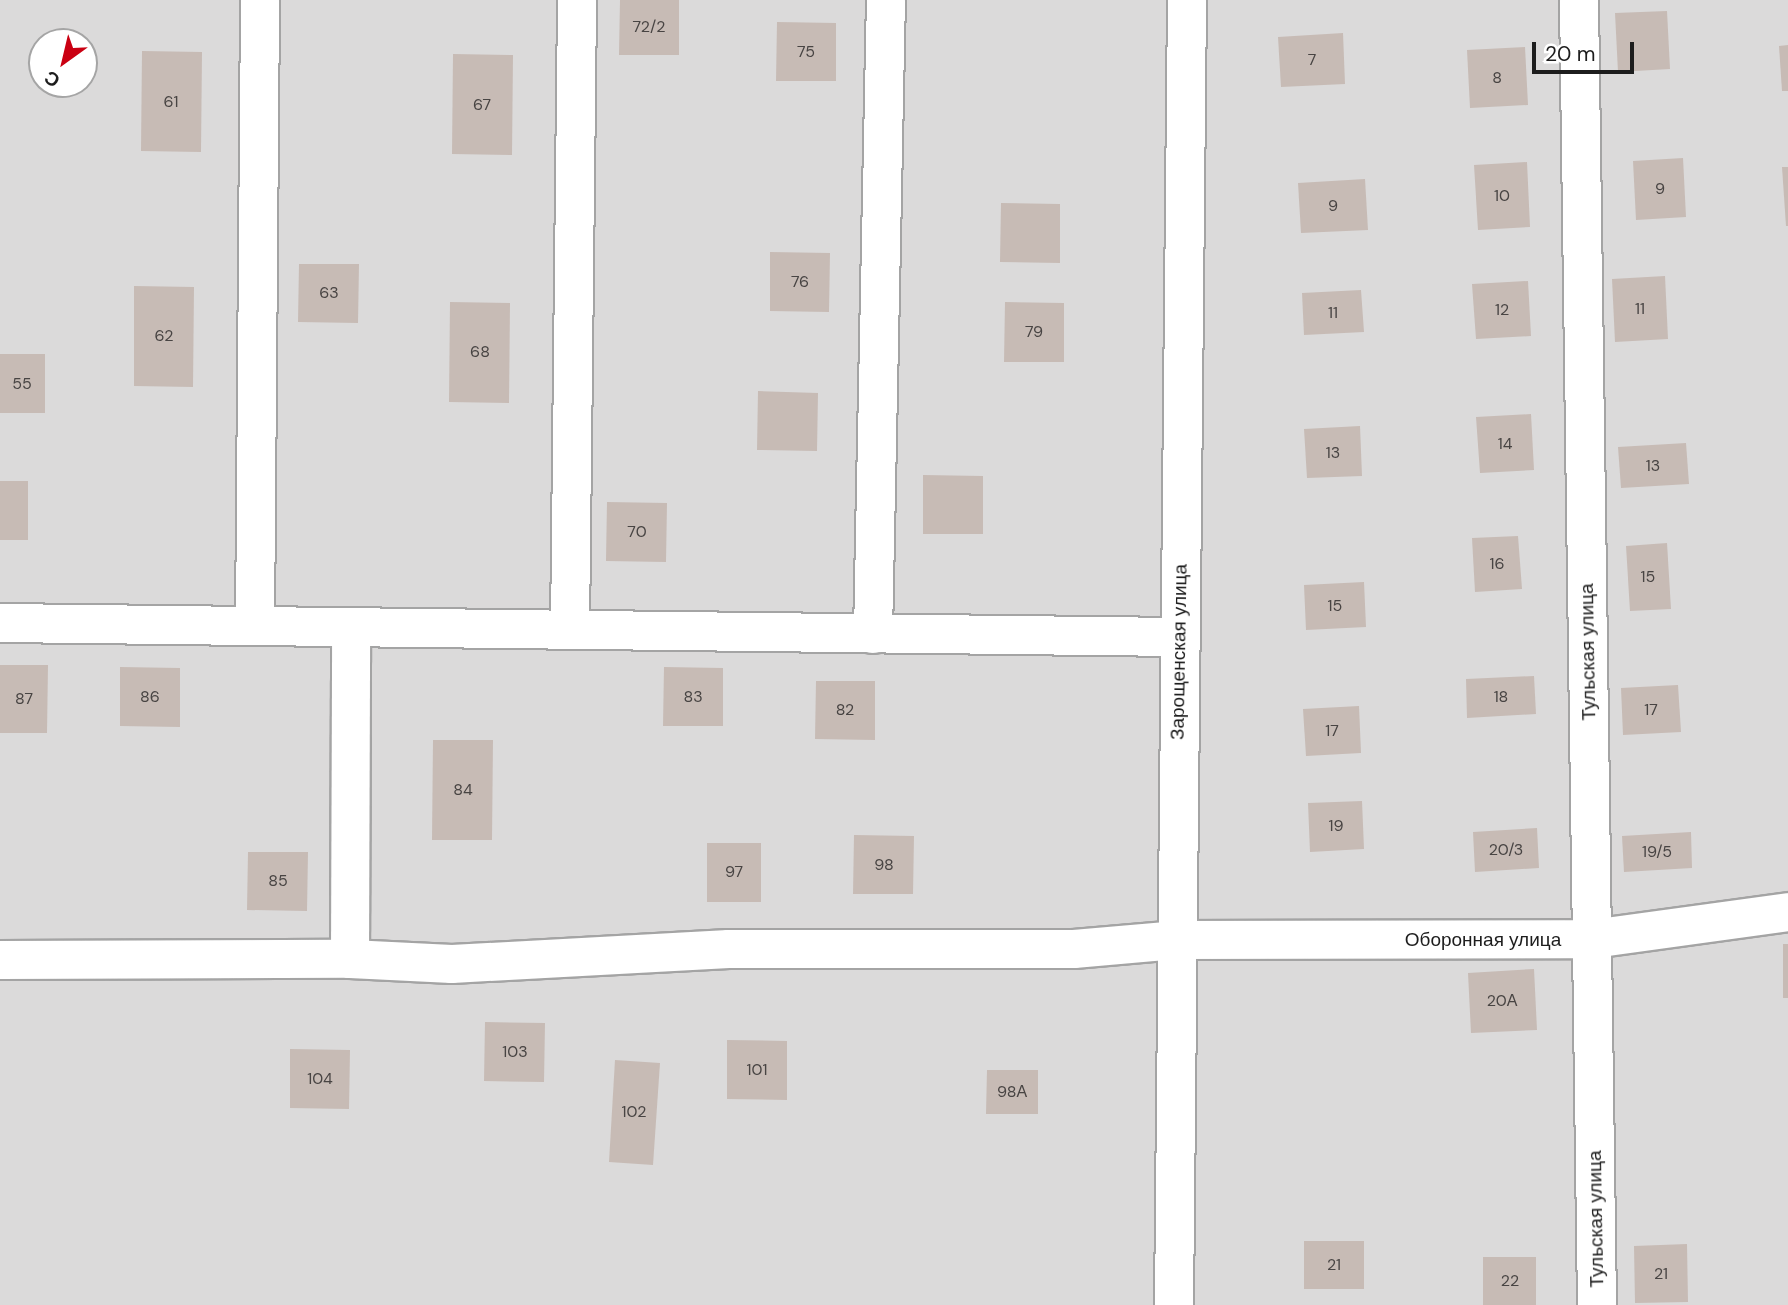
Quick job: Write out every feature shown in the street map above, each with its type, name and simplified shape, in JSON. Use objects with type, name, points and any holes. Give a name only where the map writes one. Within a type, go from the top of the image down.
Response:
[{"type":"street","points":[[255,626],[260,0]]},
{"type":"street","points":[[570,630],[577,0]]},
{"type":"street","points":[[873,634],[886,0]]},
{"type":"street","name":"Зарощенская улица","points":[[1174,1305],[1178,637],[1187,0]]},
{"type":"street","name":"Тульская улица","points":[[1578,0],[1597,1305]]},
{"type":"street","points":[[0,623],[1178,637]]},
{"type":"street","points":[[350,959],[351,627]]},
{"type":"street","name":"Оборонная улица","points":[[0,960],[350,959],[452,964],[729,949],[1074,949],[1176,940],[1592,939],[1788,912]]},
{"type":"shaded area","points":[[0,0],[1788,0],[1788,1305],[0,1305]]},
{"type":"building","points":[[620,0],[679,0],[679,55],[619,55]]},
{"type":"building","points":[[1667,11],[1670,69],[1618,72],[1615,13]]},
{"type":"building","points":[[777,22],[836,23],[836,81],[776,81]]},
{"type":"building","points":[[1343,33],[1345,84],[1281,87],[1278,37]]},
{"type":"building","points":[[1788,45],[1788,91],[1782,91],[1779,46]]},
{"type":"building","points":[[1525,47],[1528,105],[1470,108],[1467,50]]},
{"type":"building","points":[[142,51],[202,52],[201,152],[141,151]]},
{"type":"building","points":[[453,54],[513,55],[512,155],[452,154]]},
{"type":"building","points":[[1683,158],[1686,217],[1636,220],[1633,161]]},
{"type":"building","points":[[1527,162],[1530,227],[1478,230],[1474,165]]},
{"type":"building","points":[[1782,167],[1788,167],[1788,226],[1786,226]]},
{"type":"building","points":[[1365,179],[1368,230],[1301,233],[1298,183]]},
{"type":"building","points":[[1001,203],[1060,204],[1060,263],[1000,262]]},
{"type":"building","points":[[770,252],[830,253],[829,312],[770,311]]},
{"type":"building","points":[[299,264],[359,264],[358,323],[298,322]]},
{"type":"building","points":[[1665,276],[1668,339],[1615,342],[1612,279]]},
{"type":"building","points":[[1528,281],[1531,336],[1476,339],[1472,284]]},
{"type":"building","points":[[134,286],[194,287],[193,387],[134,386]]},
{"type":"building","points":[[1361,290],[1364,332],[1304,335],[1302,293]]},
{"type":"building","points":[[450,302],[510,303],[509,403],[449,402]]},
{"type":"building","points":[[1005,302],[1064,303],[1064,362],[1004,362]]},
{"type":"building","points":[[0,354],[45,354],[45,413],[0,413]]},
{"type":"building","points":[[758,391],[818,393],[817,451],[757,450]]},
{"type":"building","points":[[1531,414],[1534,470],[1480,473],[1476,417]]},
{"type":"building","points":[[1360,426],[1362,476],[1307,478],[1304,429]]},
{"type":"building","points":[[1686,443],[1689,484],[1621,488],[1618,447]]},
{"type":"building","points":[[923,475],[983,476],[983,534],[923,534]]},
{"type":"building","points":[[0,481],[28,481],[28,540],[0,540]]},
{"type":"building","points":[[607,502],[667,503],[666,562],[606,561]]},
{"type":"building","points":[[1518,536],[1522,589],[1475,592],[1472,538]]},
{"type":"building","points":[[1667,543],[1671,609],[1630,611],[1626,546]]},
{"type":"building","points":[[1364,582],[1366,627],[1306,630],[1304,585]]},
{"type":"building","points":[[0,665],[48,665],[47,733],[0,733]]},
{"type":"building","points":[[120,667],[180,668],[180,727],[120,726]]},
{"type":"building","points":[[664,667],[723,668],[723,726],[663,726]]},
{"type":"building","points":[[1534,676],[1536,714],[1467,718],[1466,679]]},
{"type":"building","points":[[816,681],[875,681],[875,740],[815,739]]},
{"type":"building","points":[[1678,685],[1681,732],[1623,735],[1621,688]]},
{"type":"building","points":[[1359,706],[1361,753],[1306,756],[1303,709]]},
{"type":"building","points":[[433,740],[493,740],[492,840],[432,840]]},
{"type":"building","points":[[1362,801],[1364,849],[1310,852],[1308,803]]},
{"type":"building","points":[[1537,828],[1539,868],[1475,872],[1473,832]]},
{"type":"building","points":[[1691,832],[1692,868],[1624,872],[1622,836]]},
{"type":"building","points":[[854,835],[914,836],[913,894],[853,894]]},
{"type":"building","points":[[707,843],[761,843],[761,902],[707,902]]},
{"type":"building","points":[[248,852],[308,852],[307,911],[247,910]]},
{"type":"building","points":[[1783,944],[1788,944],[1788,998],[1783,998]]},
{"type":"building","points":[[1534,969],[1537,1030],[1471,1033],[1468,973]]},
{"type":"building","points":[[485,1022],[545,1023],[544,1082],[484,1081]]},
{"type":"building","points":[[727,1040],[787,1041],[787,1100],[727,1099]]},
{"type":"building","points":[[290,1049],[350,1050],[349,1109],[290,1108]]},
{"type":"building","points":[[615,1060],[660,1063],[653,1165],[609,1162]]},
{"type":"building","points":[[987,1070],[1038,1070],[1038,1114],[986,1114]]},
{"type":"building","points":[[1304,1241],[1364,1241],[1364,1289],[1304,1289]]},
{"type":"building","points":[[1687,1244],[1688,1302],[1635,1303],[1634,1246]]},
{"type":"building","points":[[1483,1257],[1536,1257],[1536,1305],[1483,1305]]}]
